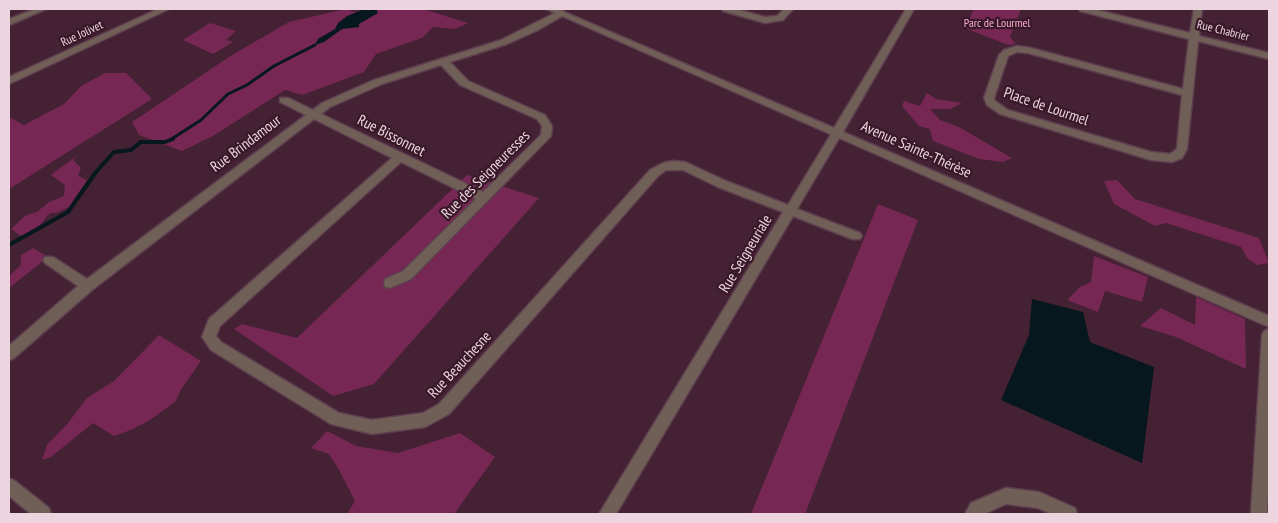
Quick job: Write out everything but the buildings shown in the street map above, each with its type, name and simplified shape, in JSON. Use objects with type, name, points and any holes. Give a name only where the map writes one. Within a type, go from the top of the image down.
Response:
[{"type":"street","points":[[9,22],[42,9]]},
{"type":"street","name":"Rue Jolivet","points":[[9,81],[164,9]]},
{"type":"street","points":[[726,9],[765,20],[780,18],[789,9]]},
{"type":"street","name":"Rue Seigneuriale","points":[[607,514],[910,9]]},
{"type":"street","name":"Rue Chabrier","points":[[1083,9],[1269,56]]},
{"type":"street","name":"Place de Lourmel","points":[[1186,94],[1028,50],[1017,49],[1004,55],[989,98],[991,103],[1004,112],[1162,158],[1178,155],[1182,149],[1186,94],[1198,9]]},
{"type":"street","name":"Avenue Sainte-Thérèse","points":[[555,11],[1269,322]]},
{"type":"street","name":"Rue Brindamour","points":[[9,354],[87,286],[326,105],[357,90],[522,35],[555,11]]},
{"type":"street","name":"Rue des Seigneuresses","points":[[390,283],[407,275],[546,136],[547,126],[541,117],[464,83],[443,61]]},
{"type":"street","name":"Rue Bissonnet","points":[[284,100],[484,198]]},
{"type":"street","name":"Rue Beauchesne","points":[[400,158],[214,322],[209,337],[216,346],[336,419],[372,427],[400,425],[425,420],[444,409],[654,173],[663,167],[673,165],[685,166],[722,184],[791,210]]},
{"type":"street","points":[[791,210],[856,236]]},
{"type":"street","points":[[50,260],[87,286]]},
{"type":"street","points":[[1259,514],[1269,335]]},
{"type":"street","points":[[9,486],[43,514]]},
{"type":"street","points":[[974,514],[977,509],[1006,496],[1039,500],[1069,514]]},
{"type":"green space","points":[[346,9],[354,12],[364,9],[423,9],[468,23],[455,29],[433,27],[422,38],[376,54],[364,72],[302,95],[285,90],[213,136],[182,151],[139,135],[132,122],[232,55],[289,22]]},
{"type":"green space","name":"Parc de Lourmel","points":[[974,9],[1021,9],[1010,37],[1016,44],[1008,45],[965,28]]},
{"type":"green space","points":[[210,23],[236,31],[226,40],[233,42],[213,54],[183,40]]},
{"type":"green space","points":[[105,73],[126,73],[152,99],[9,189],[9,117],[24,125],[64,104],[81,86]]},
{"type":"green space","points":[[927,93],[936,99],[962,103],[950,109],[930,109],[940,120],[959,127],[1012,158],[1003,162],[979,159],[933,141],[930,129],[919,126],[902,106],[904,101],[920,106]]},
{"type":"green space","points":[[79,154],[73,160],[81,168],[78,176],[87,180],[69,207],[56,213],[50,213],[35,231],[21,236],[11,229],[25,216],[37,212],[49,202],[64,196],[65,185],[51,175]]},
{"type":"green space","points":[[467,175],[539,198],[374,384],[333,396],[234,329],[242,324],[297,338]]},
{"type":"green space","points":[[1117,180],[1135,199],[1259,238],[1269,263],[1257,265],[1247,258],[1241,247],[1166,223],[1155,226],[1114,204],[1104,181]]},
{"type":"green space","points":[[878,204],[918,220],[805,514],[751,514]]},
{"type":"green space","points":[[33,248],[48,257],[9,288],[9,276],[21,265],[21,255]]},
{"type":"green space","points":[[1094,256],[1148,277],[1142,302],[1105,291],[1098,312],[1067,300],[1080,287],[1091,282]]},
{"type":"green space","points":[[1196,297],[1245,319],[1246,369],[1176,337],[1140,326],[1161,308],[1195,325]]},
{"type":"green space","points":[[159,335],[201,361],[182,388],[175,402],[150,420],[114,436],[93,423],[51,457],[42,460],[47,445],[68,423],[87,398],[114,381]]},
{"type":"green space","points":[[327,431],[356,446],[398,453],[460,433],[495,457],[454,514],[347,514],[355,501],[338,468],[329,454],[311,448]]},
{"type":"shaded area","points":[[364,9],[376,9],[378,13],[359,24],[359,27],[342,29],[324,42],[315,45],[318,39],[335,29],[338,23],[347,16]]},
{"type":"shaded area","points":[[1032,299],[1083,312],[1090,342],[1154,367],[1142,463],[1001,400],[1029,335]]},
{"type":"waterway","points":[[170,140],[201,120],[228,94],[247,85],[274,66],[315,45]]},
{"type":"waterway","points":[[9,245],[68,212],[96,172],[114,152],[131,150],[141,142],[165,142],[173,139]]}]
